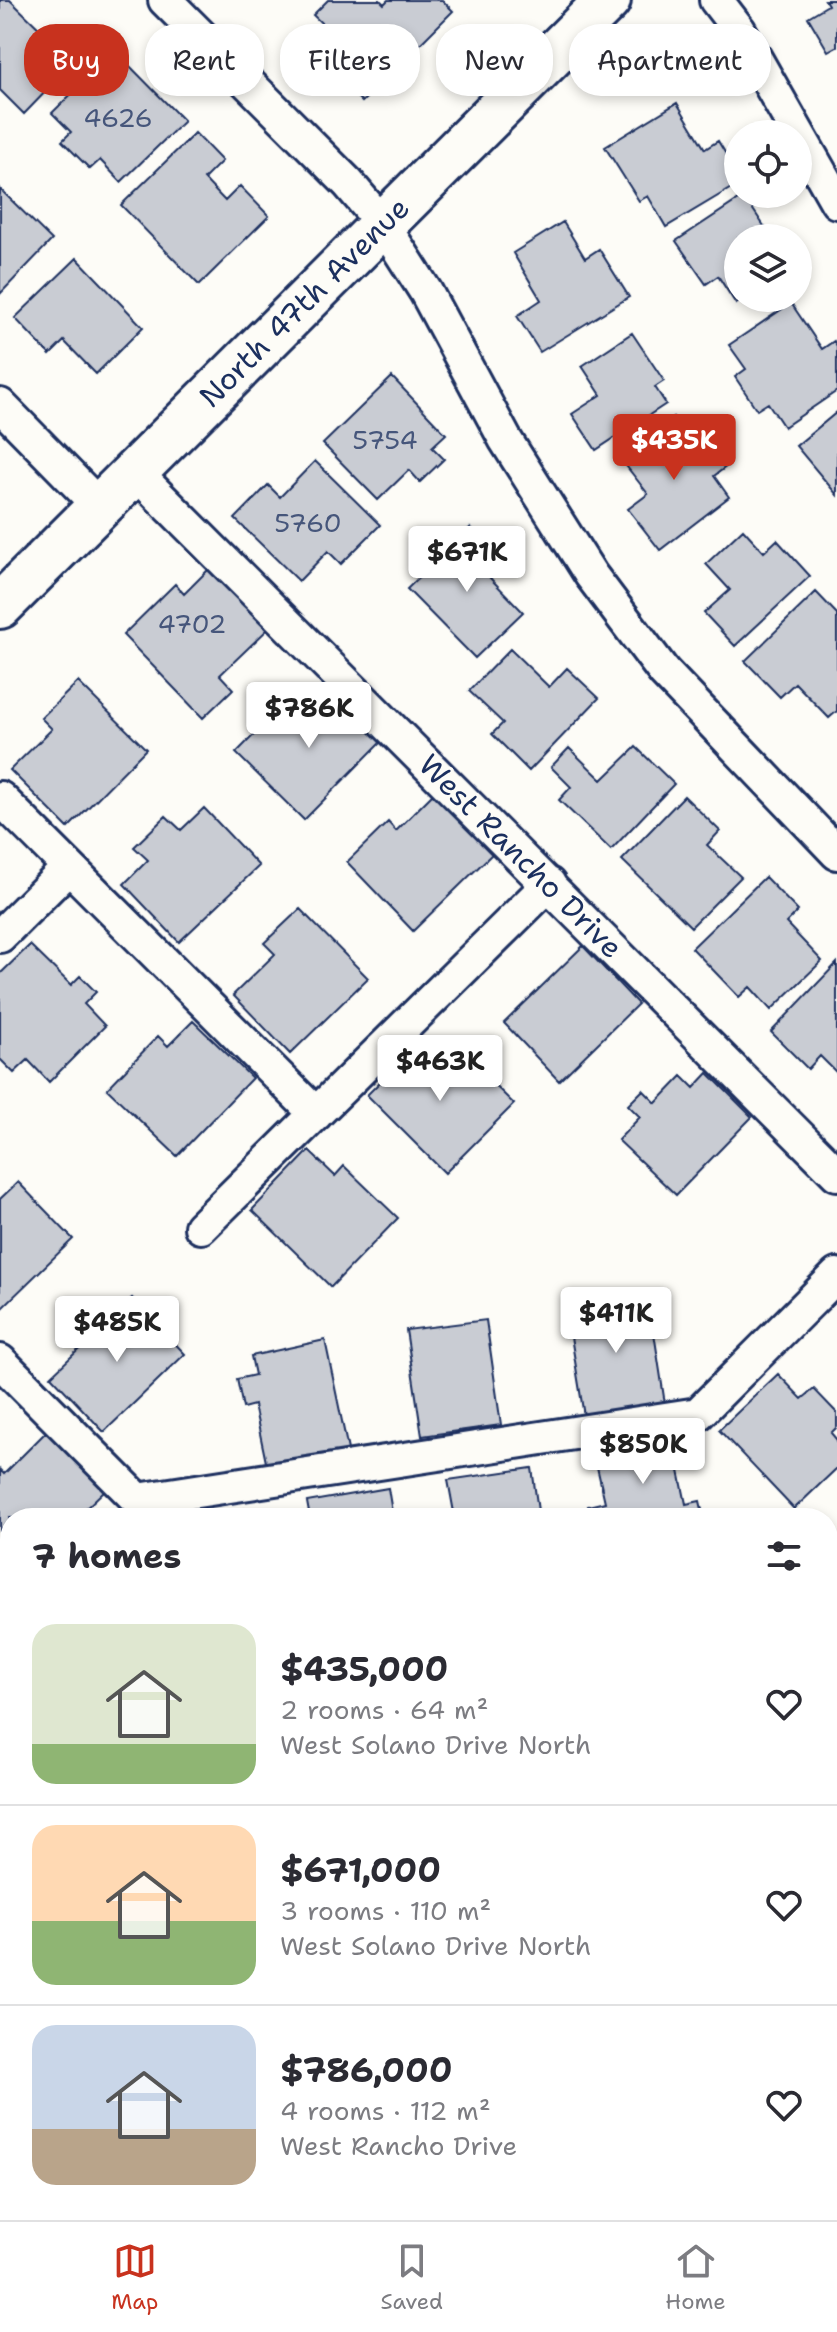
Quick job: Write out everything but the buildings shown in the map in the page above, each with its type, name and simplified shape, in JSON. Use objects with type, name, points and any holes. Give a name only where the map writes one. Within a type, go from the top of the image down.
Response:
[{"type":"street","points":[[165,0],[348,183],[382,223],[426,292],[505,439],[591,575],[664,672],[837,853]]},
{"type":"street","name":"North 47th Avenue","points":[[0,606],[608,0]]},
{"type":"street","points":[[716,0],[739,30],[837,202]]},
{"type":"street","points":[[0,405],[100,507]]},
{"type":"street","name":"West Rancho Drive","points":[[135,472],[837,1174]]},
{"type":"street","points":[[0,798],[316,1114]]},
{"type":"street","points":[[0,936],[68,868]]},
{"type":"street","points":[[201,1227],[549,884]]},
{"type":"street","points":[[0,1361],[138,1500],[698,1414],[837,1275]]}]
